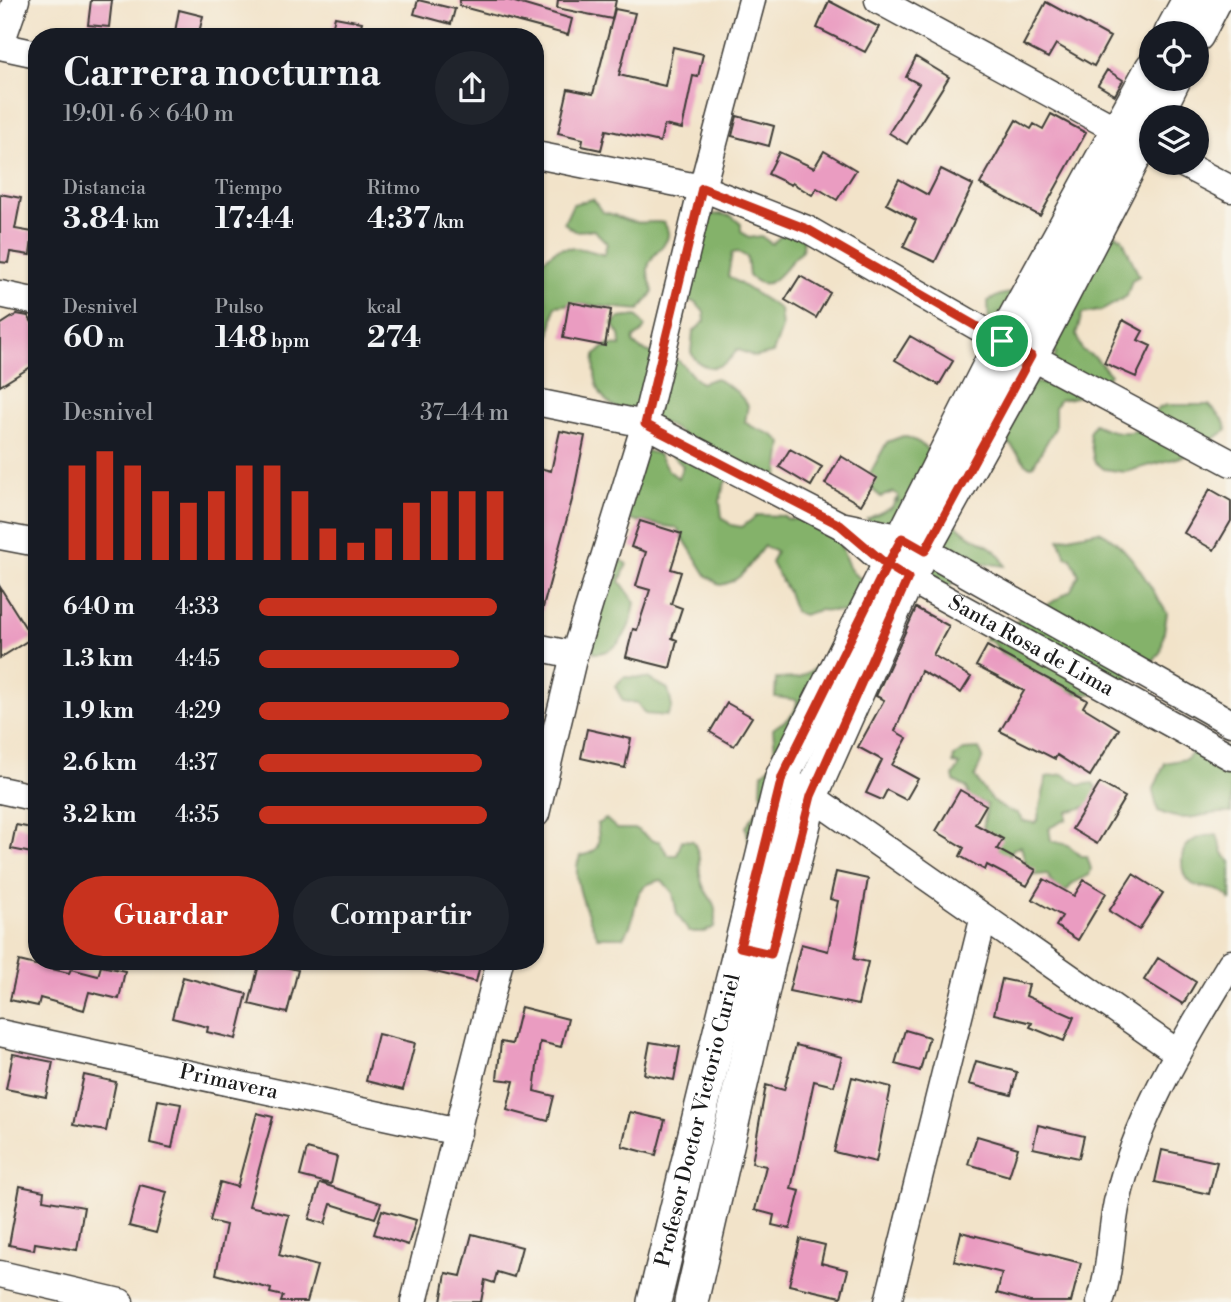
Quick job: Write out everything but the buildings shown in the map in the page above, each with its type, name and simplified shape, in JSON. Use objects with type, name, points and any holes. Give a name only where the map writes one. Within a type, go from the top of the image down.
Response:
[{"type":"main road","points":[[1178,21],[1189,0]]},
{"type":"main road","points":[[1204,21],[1215,0]]},
{"type":"main road","name":"Profesor Doctor Victorio Curiel","points":[[654,1302],[755,950],[811,796],[906,558],[1002,341],[1139,138]]},
{"type":"main road","name":"Profesor Doctor Victorio Curiel","points":[[691,1302],[755,950],[782,777],[906,558],[1031,356],[1139,140]]},
{"type":"street","points":[[16,0],[0,46],[28,52]]},
{"type":"street","points":[[544,781],[575,655],[645,424],[702,188],[752,0]]},
{"type":"street","points":[[877,0],[1139,130]]},
{"type":"street","points":[[544,157],[702,188],[807,229],[1002,341],[1231,463]]},
{"type":"street","points":[[1204,175],[1231,189]]},
{"type":"street","points":[[0,294],[28,300]]},
{"type":"street","points":[[544,404],[645,424],[1231,723]]},
{"type":"street","points":[[0,536],[28,541]]},
{"type":"street","name":"Santa Rosa de Lima","points":[[906,558],[1231,757]]},
{"type":"street","points":[[544,649],[575,655]]},
{"type":"street","points":[[782,777],[983,920],[1178,1053]]},
{"type":"street","points":[[0,790],[28,796]]},
{"type":"street","points":[[888,1302],[983,920]]},
{"type":"street","points":[[1100,1302],[1105,1288],[1117,1203],[1137,1136],[1178,1053],[1231,963]]},
{"type":"street","points":[[414,1302],[498,970]]},
{"type":"street","name":"Primavera","points":[[0,1033],[458,1132]]},
{"type":"street","points":[[0,1274],[120,1302]]},
{"type":"green space","points":[[593,199],[602,212],[642,223],[664,223],[668,236],[650,262],[648,271],[653,292],[639,310],[574,304],[555,306],[545,365],[547,400],[544,404],[544,258],[562,248],[604,255],[607,243],[594,230],[575,231],[564,223],[573,204]]},
{"type":"green space","points":[[708,215],[731,216],[741,224],[741,231],[749,238],[761,236],[772,244],[784,233],[802,236],[803,245],[801,252],[772,282],[767,283],[756,281],[749,276],[747,257],[738,252],[732,253],[728,276],[780,309],[782,328],[773,353],[755,357],[737,349],[733,356],[721,365],[708,367],[696,360],[691,352],[693,332],[705,321],[704,312],[695,302],[683,300]]},
{"type":"green space","points":[[1098,225],[1122,238],[1139,276],[1132,280],[1127,296],[1103,310],[1082,314],[1076,335],[1082,350],[1096,358],[1110,374],[1100,386],[1088,393],[1059,400],[1055,407],[1055,428],[1033,466],[1028,466],[1003,436],[1034,382],[1045,384],[1056,354],[1049,347],[989,325],[988,301],[1000,295],[1026,290]]},
{"type":"green space","points":[[637,316],[645,326],[641,334],[634,337],[633,343],[637,347],[676,359],[701,383],[716,378],[737,392],[748,405],[745,422],[774,436],[782,443],[778,475],[772,479],[731,478],[725,482],[720,501],[722,517],[731,525],[742,527],[758,515],[784,516],[787,519],[810,521],[825,527],[841,545],[853,573],[865,580],[889,579],[896,598],[892,617],[873,623],[865,632],[829,649],[844,612],[819,610],[803,615],[795,612],[788,592],[771,563],[776,552],[764,546],[741,575],[720,585],[706,575],[677,528],[624,519],[619,505],[620,497],[630,487],[639,458],[647,451],[658,454],[668,470],[678,478],[683,466],[671,454],[671,442],[682,434],[667,425],[610,404],[601,394],[595,378],[595,355],[607,345],[621,346],[620,335],[612,324],[619,318]]},
{"type":"green space","points":[[1166,405],[1209,405],[1223,419],[1227,430],[1189,455],[1125,472],[1104,469],[1094,461],[1089,433],[1094,424],[1117,432],[1135,431]]},
{"type":"green space","points":[[903,436],[918,442],[935,460],[947,508],[953,520],[966,533],[995,551],[1005,566],[977,562],[971,552],[960,558],[957,579],[943,592],[867,519],[892,507],[896,499],[898,503],[898,495],[893,492],[881,497],[865,483],[887,442]]},
{"type":"green space","points":[[1099,531],[1110,537],[1129,556],[1167,613],[1161,651],[1153,661],[1140,666],[1116,688],[1095,694],[1081,694],[1053,687],[1026,674],[985,639],[988,635],[1016,623],[1025,612],[1046,606],[1071,590],[1079,575],[1071,558],[1066,557],[1059,539]]},
{"type":"green space","points":[[611,560],[621,560],[627,564],[620,581],[635,602],[624,636],[611,649],[594,653],[591,645],[597,633],[596,624]]},
{"type":"green space","points":[[820,665],[749,842],[746,827],[764,800],[761,791],[762,773],[774,759],[773,729],[795,711],[797,700],[775,697],[776,679],[799,678]]},
{"type":"green space","points":[[624,677],[648,678],[668,689],[672,707],[667,716],[645,714],[637,703],[623,701],[615,686]]},
{"type":"green space","points":[[1231,747],[1231,813],[1187,818],[1158,811],[1153,791],[1165,763],[1186,759],[1197,748]]},
{"type":"green space","points":[[979,749],[983,757],[975,777],[993,800],[1017,813],[1023,821],[1035,823],[1038,819],[1046,777],[1063,774],[1080,785],[1093,783],[1097,789],[1089,806],[1067,812],[1067,819],[1049,828],[1051,841],[1068,845],[1081,856],[1087,856],[1091,869],[1089,875],[1073,883],[1066,892],[1054,886],[1047,874],[1029,876],[1021,846],[1013,849],[1009,858],[1001,861],[983,829],[987,805],[969,797],[967,788],[954,781],[953,776],[960,765],[953,763],[954,756],[964,750]]},
{"type":"green space","points":[[606,819],[617,829],[636,829],[653,841],[659,841],[668,855],[677,855],[682,840],[693,841],[699,857],[703,886],[714,904],[714,927],[704,932],[689,932],[677,914],[673,893],[662,880],[650,883],[638,895],[629,929],[623,937],[598,937],[581,896],[577,873],[581,856],[597,848],[597,824]]},
{"type":"green space","points":[[1217,835],[1223,853],[1231,862],[1231,901],[1226,894],[1188,881],[1184,873],[1182,858],[1187,846],[1200,837]]},
{"type":"route","points":[[1002,341],[807,229],[702,188],[645,424],[840,525],[887,565],[908,578],[811,796],[771,954],[740,947],[782,777],[887,565],[902,538],[925,551],[1031,356],[1002,341]]}]
